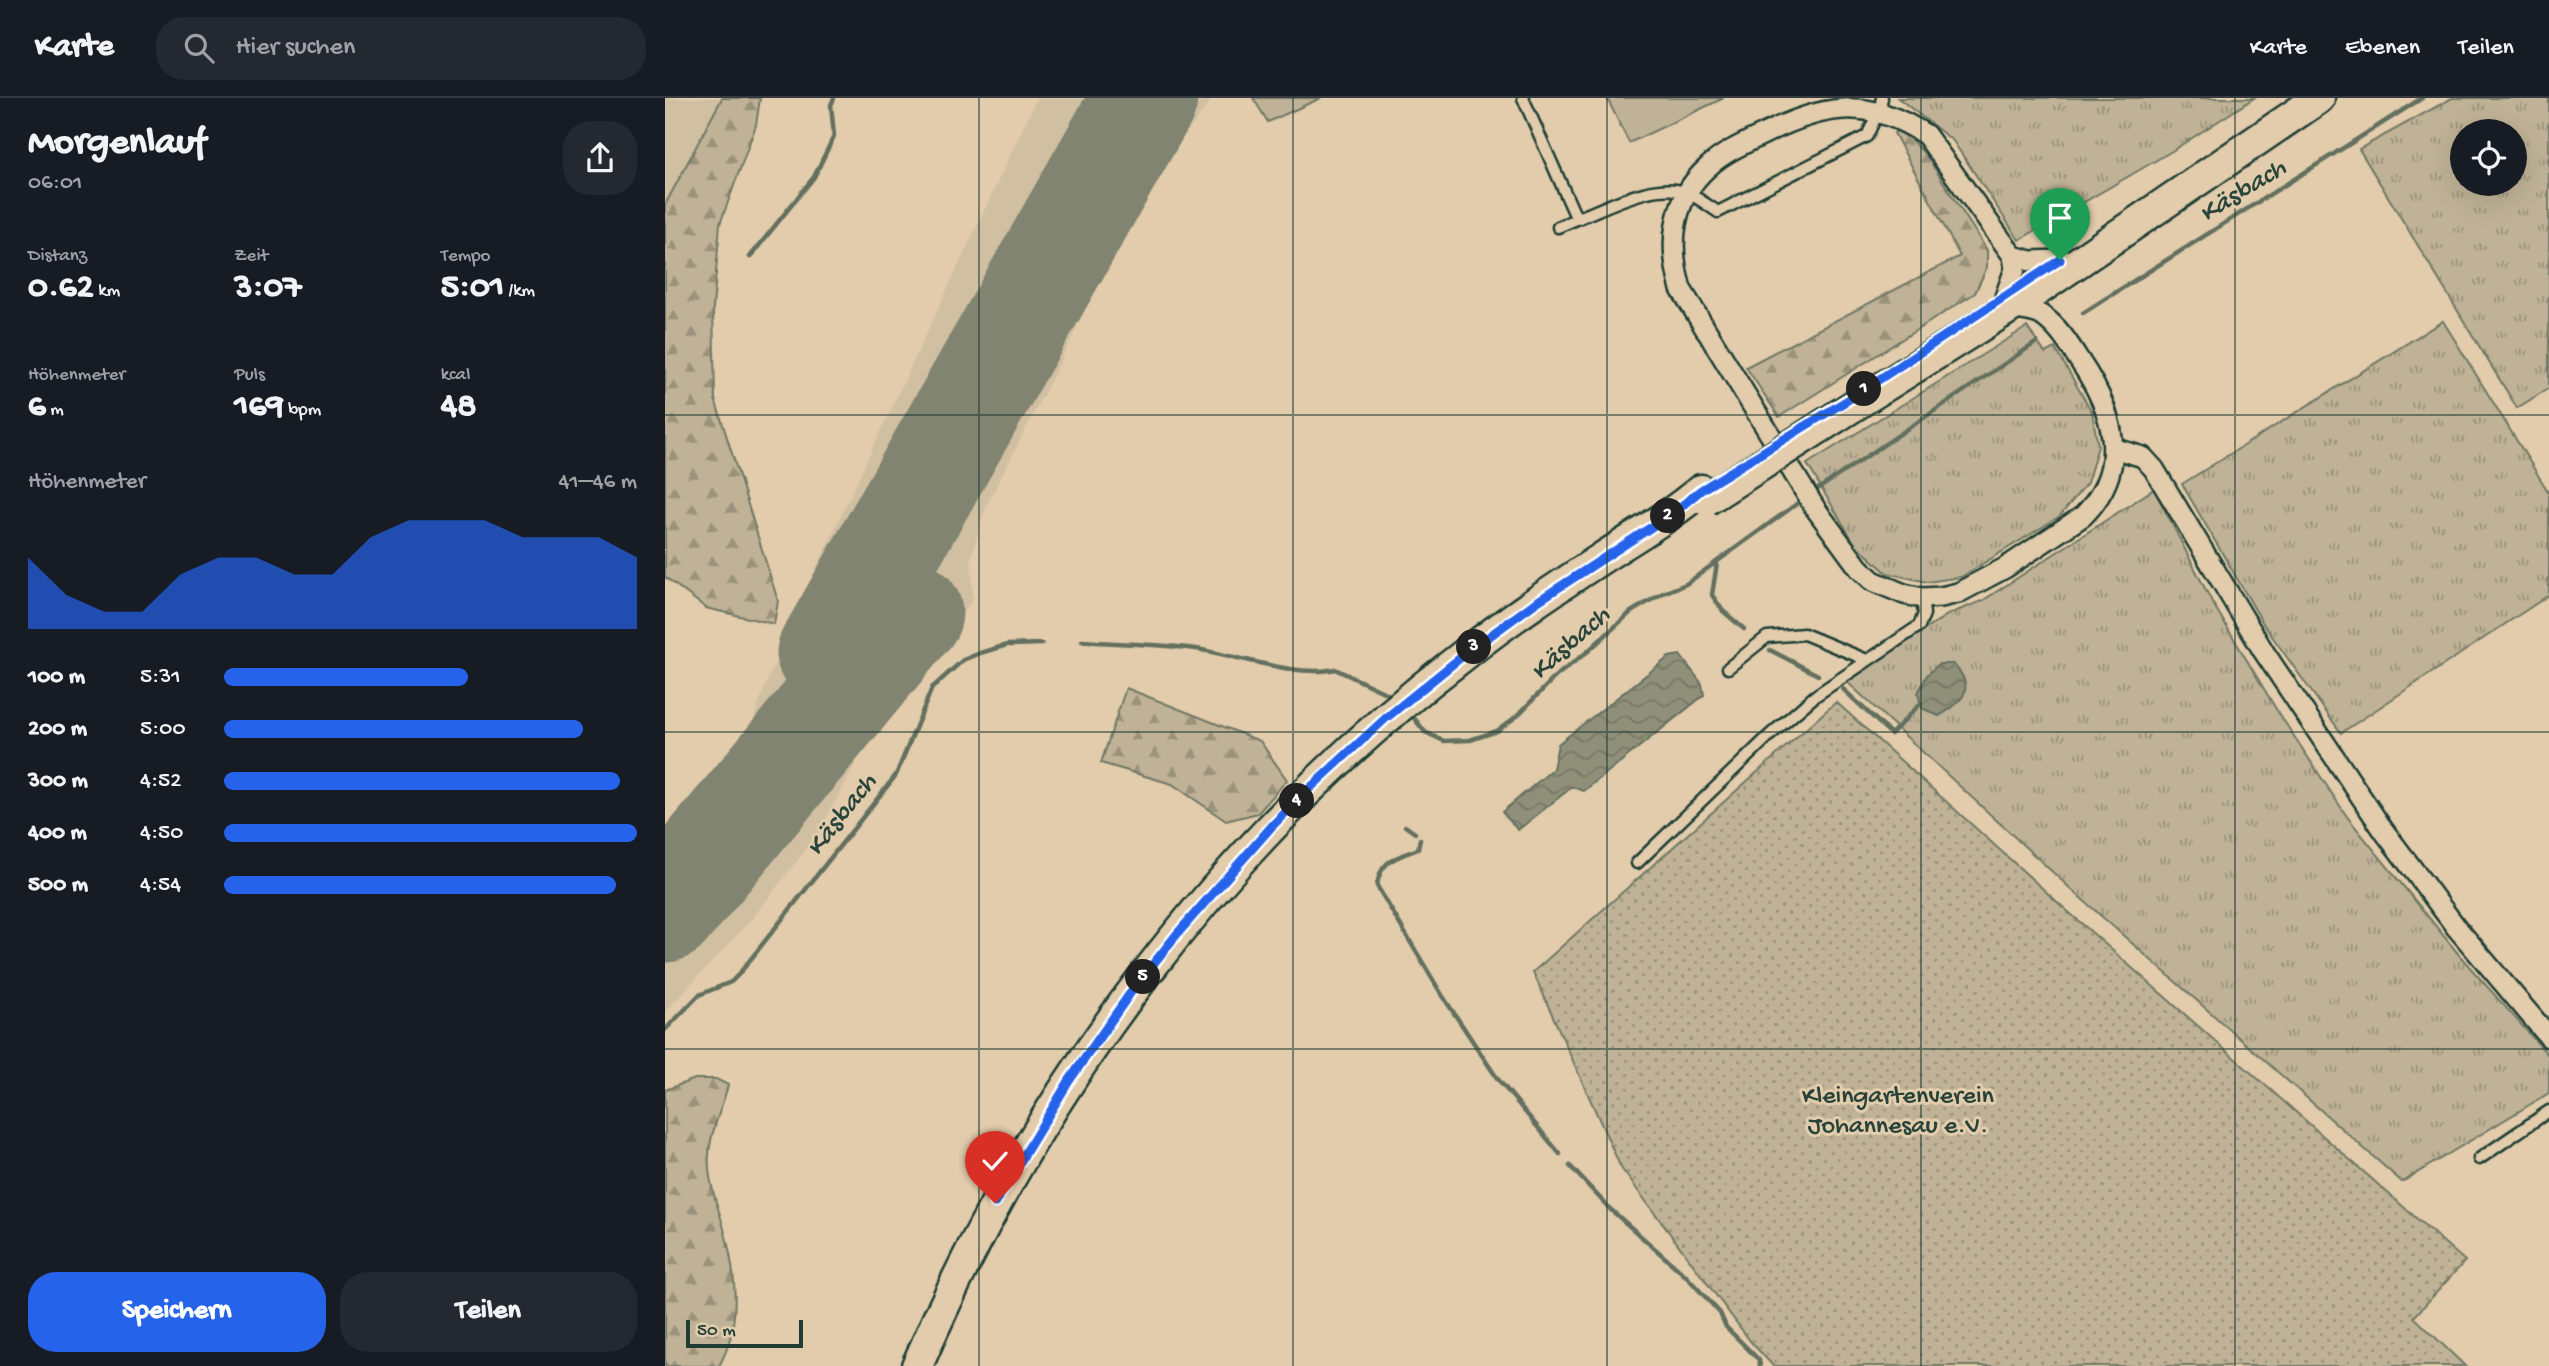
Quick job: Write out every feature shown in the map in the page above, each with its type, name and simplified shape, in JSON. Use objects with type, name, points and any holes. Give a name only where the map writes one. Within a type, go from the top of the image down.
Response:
[{"type":"main road","points":[[2057,269],[2297,98]]},
{"type":"main road","points":[[917,1366],[956,1278],[995,1203],[1069,1081],[1131,992],[1177,934],[1272,826],[1346,754],[1465,654],[1535,603],[2007,302],[2319,98]]},
{"type":"street","points":[[2013,256],[2057,269],[2050,291],[2050,302],[2067,341],[2098,387],[2111,425],[2113,448],[2106,480],[2093,506],[2083,516],[1975,586],[1941,597],[1922,598],[1904,594],[1873,581],[1859,568],[1815,508],[1681,289],[1673,256],[1673,242],[1674,228],[1688,193],[1696,179],[1721,157],[1803,115],[1826,108],[1881,103],[1926,135],[2013,256],[2015,268],[2007,302],[2039,314],[2067,341]]},
{"type":"street","points":[[2113,448],[2143,457],[2154,469],[2264,652],[2384,831],[2456,927],[2549,1037]]},
{"type":"lane","points":[[1523,98],[1576,215]]},
{"type":"lane","points":[[1557,227],[1576,215],[1663,189],[1688,193],[1718,212],[1867,136],[1881,103]]},
{"type":"lane","points":[[1636,863],[1770,735],[1815,696],[1919,626],[1924,614],[1922,598]]},
{"type":"lane","points":[[1728,668],[1767,637],[1804,634],[1867,660]]},
{"type":"lane","points":[[2479,1159],[2549,1111]]},
{"type":"shaded area","points":[[665,98],[722,98],[665,205]]},
{"type":"shaded area","points":[[1037,98],[1213,98],[1144,188],[1053,376],[985,508],[971,559],[973,600],[893,693],[818,834],[751,920],[665,1012],[665,859],[733,778],[764,689],[814,573]]},
{"type":"green space","points":[[722,98],[760,98],[756,125],[720,224],[713,308],[715,399],[778,601],[774,624],[706,608],[665,577],[665,205]]},
{"type":"green space","points":[[1253,98],[1321,98],[1268,122]]},
{"type":"green space","points":[[1607,98],[1724,98],[1629,143]]},
{"type":"green space","points":[[1898,98],[2254,98],[2172,151],[2019,240],[1953,141]]},
{"type":"green space","points":[[2452,98],[2549,98],[2549,388],[2517,408],[2359,149]]},
{"type":"green space","points":[[1900,129],[1926,155],[1987,250],[1987,267],[1975,293],[1779,417],[1746,367],[1960,256],[1894,133]]},
{"type":"green space","points":[[2443,321],[2549,493],[2549,595],[2341,733],[2264,625],[2182,484]]},
{"type":"green space","points":[[2027,327],[2045,353],[2055,348],[2092,412],[2098,446],[2087,483],[2060,516],[1961,577],[1927,582],[1887,573],[1855,544],[1807,464]]},
{"type":"green space","points":[[2154,489],[2212,602],[2276,709],[2348,818],[2460,956],[2549,1056],[2549,1093],[2402,1182],[2073,891],[1846,681],[1949,614],[1982,601]]},
{"type":"green space","points":[[1126,688],[1260,741],[1287,780],[1258,813],[1226,821],[1172,784],[1101,763]]},
{"type":"green space","name":"Kleingartenverein Johannesau e.V.","points":[[1836,702],[2064,908],[2465,1261],[2414,1317],[2465,1366],[1773,1366],[1751,1342],[1621,1168],[1533,972]]},
{"type":"green space","points":[[695,1079],[716,1079],[728,1085],[712,1137],[709,1168],[731,1261],[734,1315],[727,1350],[719,1366],[665,1366],[665,1090]]},
{"type":"water","points":[[1680,655],[1702,684],[1704,695],[1584,791],[1572,787],[1518,830],[1502,812],[1553,769],[1558,744],[1669,657]]},
{"type":"water","points":[[1939,664],[1953,664],[1964,680],[1965,687],[1960,700],[1939,716],[1922,708],[1918,693],[1927,675]]},
{"type":"waterway","points":[[750,257],[814,177],[834,136],[831,105],[834,98]]},
{"type":"waterway","name":"Käsbach","points":[[2083,313],[2422,98]]},
{"type":"waterway","name":"Käsbach","points":[[1812,493],[2037,342]]},
{"type":"waterway","name":"Käsbach","points":[[1410,713],[1425,732],[1444,741],[1470,740],[1497,731],[1631,612],[1663,593],[1686,584],[1802,500]]},
{"type":"waterway","points":[[1717,563],[1712,595],[1723,611],[1744,629]]},
{"type":"waterway","name":"Käsbach","points":[[1082,641],[1196,649],[1303,671],[1335,669],[1394,697]]},
{"type":"waterway","name":"Käsbach","points":[[665,1030],[699,995],[731,982],[739,974],[896,775],[932,688],[963,660],[980,653],[1007,645],[1042,644]]},
{"type":"waterway","points":[[1770,650],[1818,675]]},
{"type":"waterway","points":[[1843,689],[1891,734],[1921,703]]},
{"type":"waterway","points":[[1405,826],[1415,833]]},
{"type":"waterway","points":[[1420,839],[1418,849],[1385,865],[1377,886],[1442,995],[1497,1078],[1560,1154]]},
{"type":"waterway","points":[[1570,1166],[1610,1209],[1687,1277],[1720,1313],[1726,1327],[1759,1360],[1760,1366]]},
{"type":"runway","points":[[829,654],[1145,98]]},
{"type":"runway","points":[[665,910],[910,613]]},
{"type":"route","points":[[995,1203],[1069,1081],[1131,992],[1177,934],[1272,826],[1386,718],[1465,654],[1535,603],[1673,513],[1701,490],[1851,398],[2060,260]]}]
